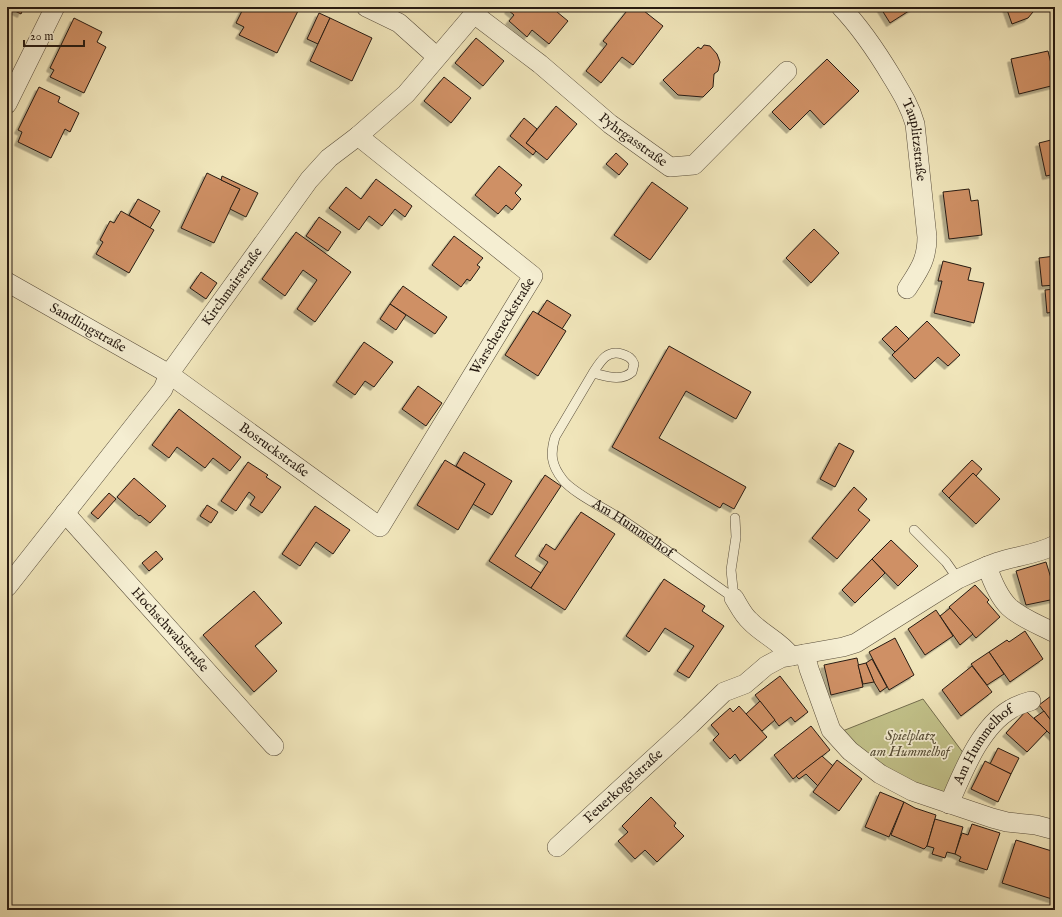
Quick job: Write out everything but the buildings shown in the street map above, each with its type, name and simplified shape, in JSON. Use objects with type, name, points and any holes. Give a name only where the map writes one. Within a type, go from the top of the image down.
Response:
[{"type":"street","points":[[7,104],[55,7]]},
{"type":"street","points":[[366,7],[399,23],[437,57]]},
{"type":"street","name":"Tauplitzstraße","points":[[841,7],[867,38],[880,58],[906,100],[912,112],[915,124],[927,237],[927,250],[923,261],[907,289]]},
{"type":"street","name":"Kirchmairstraße","points":[[7,587],[163,389],[169,374],[309,180],[329,158],[358,136],[406,94],[477,10]]},
{"type":"street","name":"Pyhrgasstraße","points":[[477,10],[610,124],[670,167],[694,165],[786,70]]},
{"type":"street","name":"Warscheneckstraße","points":[[358,136],[533,276],[380,527]]},
{"type":"street","name":"Sandlingstraße","points":[[7,282],[169,374]]},
{"type":"street","name":"Bosruckstraße","points":[[169,374],[380,527]]},
{"type":"street","name":"Hochschwabstraße","points":[[65,513],[274,746]]},
{"type":"street","points":[[798,655],[843,647],[856,643],[958,579],[986,566],[1055,545]]},
{"type":"street","points":[[986,566],[996,588],[1009,607],[1055,633]]},
{"type":"street","name":"Am Hummelhof","points":[[734,598],[742,613],[749,621],[758,629],[798,655],[831,730],[850,751],[880,774],[912,791],[992,818],[1007,822],[1036,825],[1055,830]]},
{"type":"street","name":"Feuerkogelstraße","points":[[557,847],[724,692],[745,684],[773,662],[798,655]]},
{"type":"street","name":"Am Hummelhof","points":[[949,804],[970,759],[980,741],[990,728],[1010,709],[1018,705],[1031,702]]},
{"type":"lane","name":"Am Hummelhof","points":[[593,373],[555,437],[551,458],[556,469],[563,480],[572,488],[621,519],[734,598]]},
{"type":"lane","points":[[734,598],[731,570],[736,537],[735,518]]},
{"type":"lane","points":[[914,530],[946,562],[958,579]]},
{"type":"green space","name":"Spielplatz am Hummelhof","points":[[923,699],[964,754],[945,794],[895,779],[840,732]]}]
